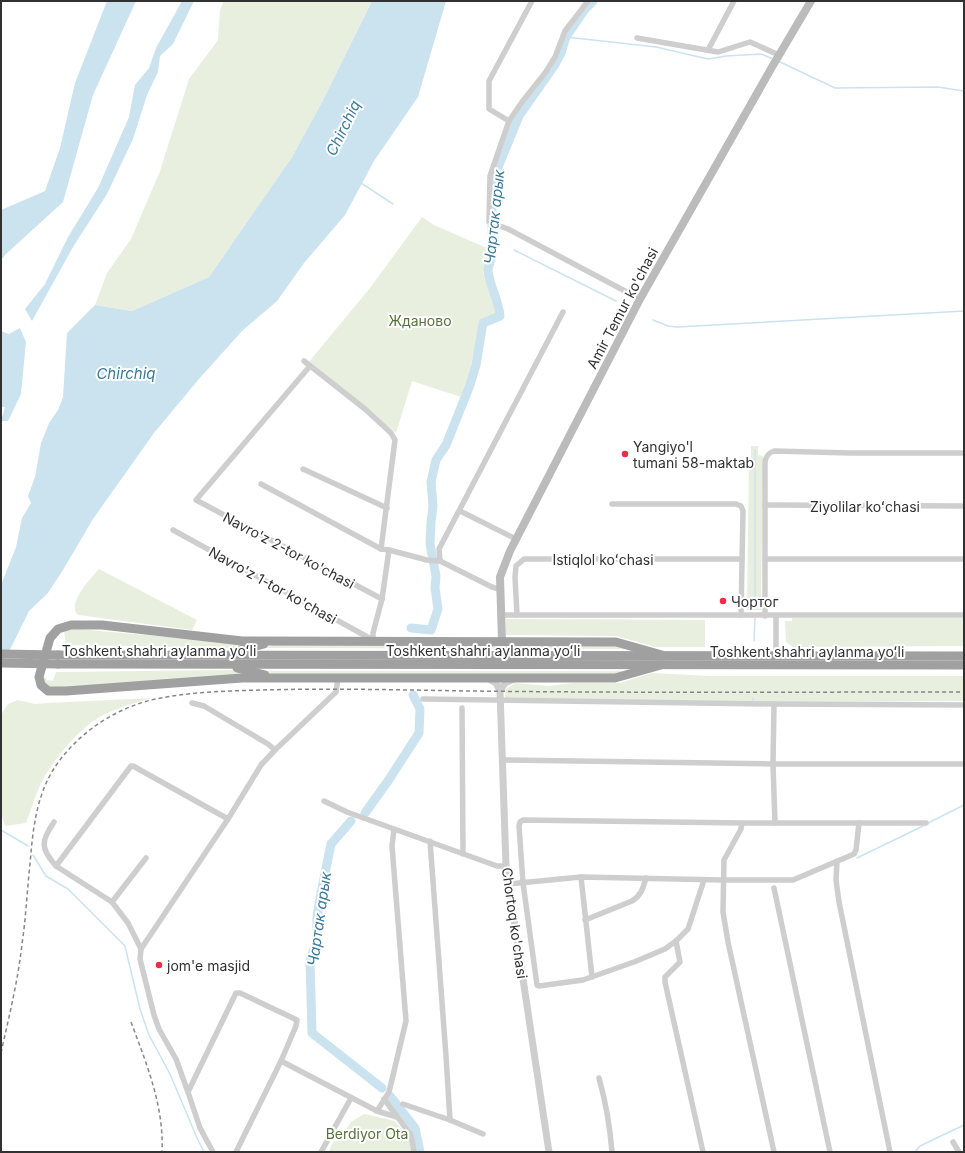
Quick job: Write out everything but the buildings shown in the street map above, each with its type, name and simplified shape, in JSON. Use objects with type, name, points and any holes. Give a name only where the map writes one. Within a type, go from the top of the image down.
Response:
[{"type":"highway","points":[[67,625],[102,625],[232,640],[616,642],[662,660],[615,678],[242,678],[71,691],[50,691],[43,687],[39,677],[50,638],[58,629],[67,625]]},
{"type":"highway","points":[[222,659],[279,640]]},
{"type":"highway","name":"Toshkent shahri aylanma yoʻli","points":[[1,654],[58,659],[662,660],[776,656],[964,656]]},
{"type":"highway","points":[[776,656],[779,661],[777,666]]},
{"type":"highway","name":"Toshkent shahri aylanma yoʻli","points":[[1,664],[58,659]]},
{"type":"highway","points":[[222,659],[278,678]]},
{"type":"highway","name":"Toshkent shahri aylanma yoʻli","points":[[662,660],[777,666],[964,665]]},
{"type":"main road","name":"Amir Temur ko'chasi","points":[[502,641],[499,589],[502,570],[516,539],[640,299],[811,1]]},
{"type":"street","points":[[510,121],[489,109],[490,81],[532,1]]},
{"type":"street","points":[[588,1],[564,31],[555,57],[510,121],[490,176],[489,222],[508,229],[640,299]]},
{"type":"street","points":[[708,50],[734,1]]},
{"type":"street","points":[[637,38],[718,52],[750,42],[777,58]]},
{"type":"street","points":[[438,561],[439,550],[563,312]]},
{"type":"street","points":[[304,361],[365,409],[396,440],[381,549]]},
{"type":"street","name":"Navro'z 2-tor ko'chasi","points":[[310,366],[196,500],[382,599]]},
{"type":"street","points":[[765,616],[765,460],[768,454],[774,451],[964,453]]},
{"type":"street","points":[[304,469],[387,508]]},
{"type":"street","points":[[261,484],[381,549],[427,560],[438,561],[499,589]]},
{"type":"street","points":[[612,504],[736,504],[741,506],[744,511],[742,615]]},
{"type":"street","name":"Ziyolilar koʻchasi","points":[[765,506],[964,506]]},
{"type":"street","points":[[460,510],[516,539]]},
{"type":"street","name":"Navro'z 1-tor ko'chasi","points":[[173,530],[373,640]]},
{"type":"street","points":[[373,640],[382,599],[389,550]]},
{"type":"street","name":"Istiqlol koʻchasi","points":[[517,615],[515,577],[516,566],[524,559],[742,559]]},
{"type":"street","points":[[765,559],[964,559]]},
{"type":"street","points":[[500,615],[964,615]]},
{"type":"street","points":[[776,616],[776,656]]},
{"type":"street","points":[[213,1152],[200,1128],[176,1060],[159,1029],[154,1015],[140,958],[141,949],[228,819],[261,766],[275,750],[336,692],[338,678]]},
{"type":"street","points":[[485,678],[494,681],[500,692],[508,681],[517,678]]},
{"type":"street","name":"Chortoq ko'chasi","points":[[500,692],[506,866],[549,1152]]},
{"type":"street","points":[[423,699],[964,705]]},
{"type":"street","points":[[192,703],[204,706],[268,744],[275,750]]},
{"type":"street","points":[[774,704],[773,764],[775,823]]},
{"type":"street","points":[[462,708],[464,854]]},
{"type":"street","points":[[502,760],[773,764],[964,764]]},
{"type":"street","points":[[56,866],[131,766],[160,780],[228,819]]},
{"type":"street","points":[[324,801],[347,812],[497,866],[506,866]]},
{"type":"street","points":[[704,880],[688,929],[665,949],[640,960],[583,980],[539,986],[537,985],[523,883],[520,822],[525,820],[742,823],[926,822]]},
{"type":"street","points":[[54,822],[46,833],[43,845],[45,850],[56,866],[112,902],[128,923],[141,949]]},
{"type":"street","points":[[742,823],[741,829],[724,860],[723,912],[774,1152]]},
{"type":"street","points":[[509,884],[580,877],[704,880],[793,880],[854,854],[856,850],[859,823]]},
{"type":"street","points":[[377,1111],[389,1092],[406,1021],[392,846],[394,829]]},
{"type":"street","points":[[430,841],[450,1120]]},
{"type":"street","points":[[112,902],[146,858]]},
{"type":"street","points":[[837,861],[836,880],[839,902],[890,1152]]},
{"type":"street","points":[[580,877],[592,977]]},
{"type":"street","points":[[585,920],[638,898],[641,894],[646,878]]},
{"type":"street","points":[[774,888],[830,1152]]},
{"type":"street","points":[[676,941],[680,962],[665,977],[664,982],[703,1152]]},
{"type":"street","points":[[188,1092],[235,995],[238,993],[297,1020],[296,1026],[281,1061],[236,1152]]},
{"type":"street","points":[[281,1061],[377,1111],[397,1117]]},
{"type":"street","points":[[599,1078],[606,1103],[612,1152]]},
{"type":"street","points":[[321,1152],[352,1098]]},
{"type":"street","points":[[384,1099],[411,1135],[414,1152]]},
{"type":"street","points":[[403,1104],[450,1120],[484,1134]]},
{"type":"street","points":[[953,1142],[959,1152]]},
{"type":"green space","points":[[224,1],[372,1],[322,102],[292,157],[209,277],[132,311],[95,305],[107,273],[131,239],[160,171],[189,79],[218,40],[220,10]]},
{"type":"green space","name":"Жданово","points":[[422,217],[434,225],[489,249],[488,260],[483,272],[497,311],[496,315],[481,321],[464,398],[412,381],[396,433],[308,363],[370,288]]},
{"type":"green space","points":[[751,446],[758,446],[758,455],[763,456],[761,610],[747,610],[749,462],[751,462]]},
{"type":"green space","points":[[99,569],[197,620],[192,630],[78,615],[75,610],[77,598]]},
{"type":"green space","points":[[792,618],[964,618],[964,646],[793,647],[786,642],[785,621],[792,621]]},
{"type":"green space","points":[[506,619],[705,620],[705,647],[655,647],[616,636],[506,635]]},
{"type":"green space","points":[[77,629],[249,644],[234,648],[66,645],[64,631]]},
{"type":"green space","points":[[278,643],[616,645],[625,649],[265,648]]},
{"type":"green space","points":[[235,670],[249,675],[76,688],[48,687],[44,682],[43,675],[47,680],[53,681],[56,672]]},
{"type":"green space","points":[[264,671],[627,671],[614,676],[273,674]]},
{"type":"green space","points":[[652,673],[710,676],[964,676],[964,701],[774,702],[505,698],[505,691],[507,688],[515,683],[549,686],[573,683],[620,683]]},
{"type":"green space","points":[[152,698],[127,705],[94,720],[68,745],[46,774],[41,783],[26,823],[5,826],[1,813],[1,715],[8,704],[18,700],[35,704]]},
{"type":"green space","name":"Berdiyor Ota","points":[[364,1114],[395,1121],[409,1138],[412,1152],[329,1152],[332,1144],[345,1131],[351,1122]]},
{"type":"water","points":[[107,1],[136,1],[93,95],[63,202],[1,260],[1,210],[45,191],[60,148],[75,83]]},
{"type":"water","points":[[182,1],[194,1],[173,44],[160,56],[158,72],[147,95],[133,139],[107,194],[73,247],[32,321],[25,309],[45,284],[68,237],[98,188],[129,117],[135,85],[149,68],[156,48]]},
{"type":"water","name":"Chirchiq","points":[[372,1],[446,1],[418,97],[374,161],[345,215],[304,263],[277,301],[242,331],[199,379],[154,433],[93,519],[48,593],[29,611],[1,668],[1,585],[16,547],[22,518],[31,503],[28,496],[35,477],[41,443],[49,423],[58,410],[63,397],[67,333],[95,305],[132,311],[209,277],[292,157],[322,102]]},
{"type":"water","points":[[20,328],[26,342],[21,394],[8,421],[1,421],[5,407],[1,407],[1,331],[9,334]]},
{"type":"waterway","name":"Чартак арык","points":[[411,628],[431,630],[438,609],[435,588],[436,576],[430,544],[433,506],[431,482],[436,460],[446,445],[470,385],[476,365],[483,323],[500,316],[488,271],[492,255],[492,202],[496,172],[519,116],[554,66],[561,53],[566,37],[585,9],[593,1]]},
{"type":"waterway","points":[[566,37],[656,47],[708,59],[726,56],[761,54],[773,59]]},
{"type":"waterway","points":[[778,61],[835,88],[938,87],[964,91]]},
{"type":"waterway","points":[[361,183],[393,204]]},
{"type":"waterway","points":[[514,250],[616,301]]},
{"type":"waterway","points":[[653,320],[668,326],[677,327],[964,311]]},
{"type":"waterway","points":[[755,450],[755,607]]},
{"type":"waterway","points":[[754,641],[755,618]]},
{"type":"waterway","name":"Чартак арык","points":[[365,813],[419,733],[420,709],[413,695]]},
{"type":"waterway","points":[[928,823],[964,805]]},
{"type":"waterway","name":"Чартак арык","points":[[351,821],[331,844],[320,898],[317,917],[317,939],[310,961],[312,1033],[382,1088]]},
{"type":"waterway","points":[[857,858],[923,826]]},
{"type":"waterway","points":[[1,830],[28,846]]},
{"type":"waterway","points":[[33,855],[46,876],[68,889],[125,946],[140,1009],[149,1035],[170,1074],[204,1152]]},
{"type":"waterway","name":"Чартак арык","points":[[390,1096],[415,1128],[420,1152]]},
{"type":"waterway","points":[[915,1152],[920,1146],[964,1125]]},
{"type":"railway","points":[[1,1053],[13,998],[25,924],[34,825],[44,787],[50,775],[66,752],[87,732],[111,716],[137,704],[165,697],[206,692],[288,689],[594,692],[964,692]]},
{"type":"railway","points":[[131,1022],[148,1070],[157,1102],[162,1135],[162,1152]]},
{"type":"place","name":"Yangiyo'l tumani 58-maktab","points":[[625,454]]},
{"type":"place","name":"Чортог","points":[[723,601]]},
{"type":"place","name":"jom'e masjid","points":[[159,965]]}]
